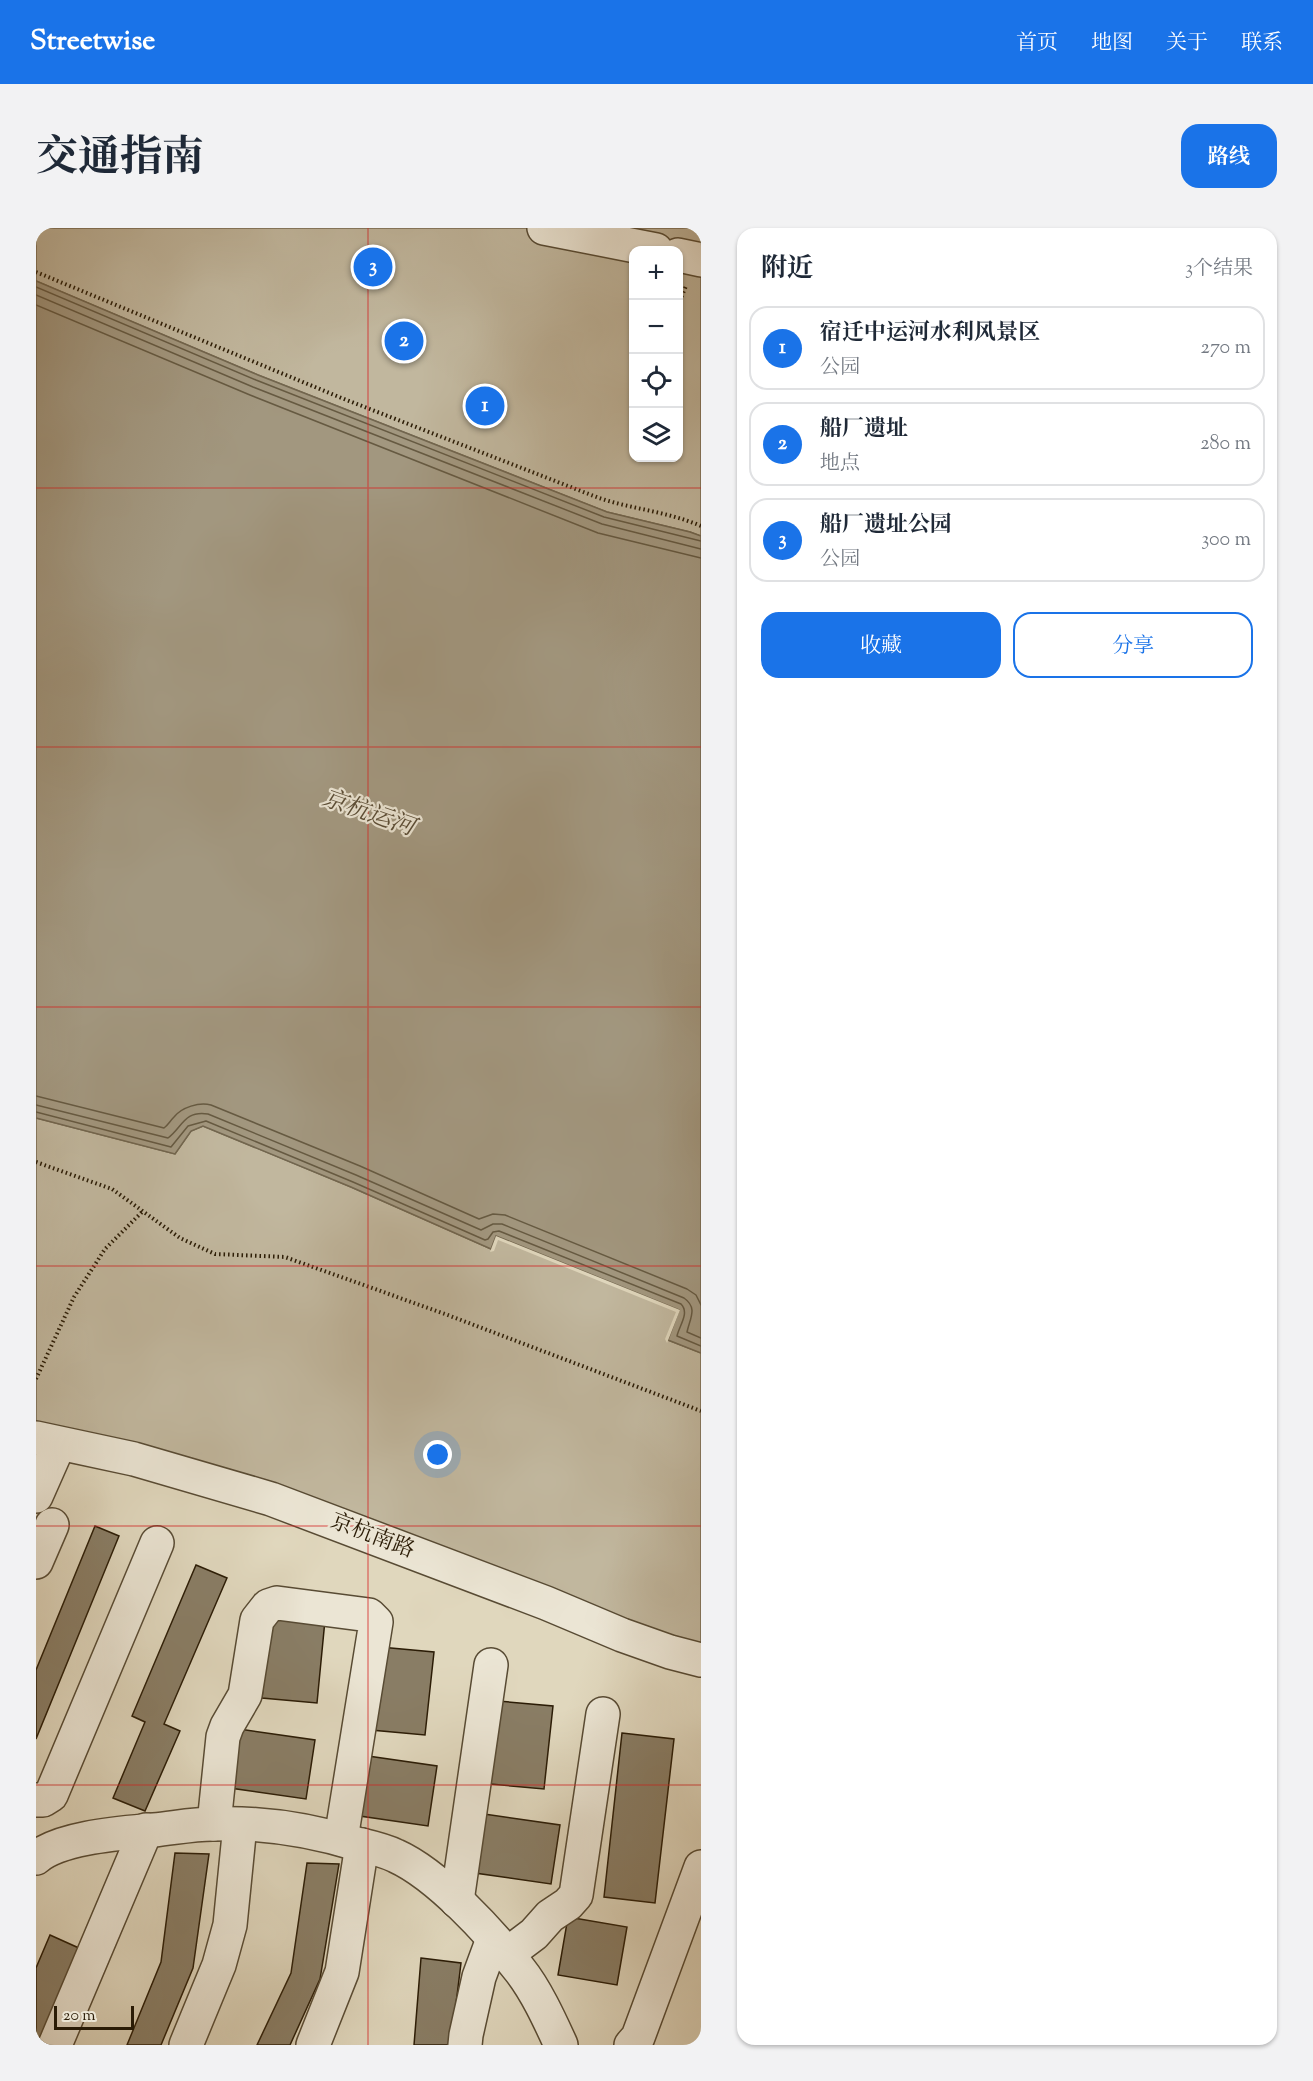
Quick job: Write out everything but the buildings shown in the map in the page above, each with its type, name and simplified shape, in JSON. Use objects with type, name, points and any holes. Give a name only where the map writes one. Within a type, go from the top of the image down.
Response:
[{"type":"street","points":[[544,228],[636,246]]},
{"type":"street","points":[[683,256],[701,260]]},
{"type":"street","points":[[36,1496],[47,1441]]},
{"type":"street","name":"京杭南路","points":[[47,1441],[134,1460],[271,1499],[546,1603],[622,1635],[701,1660]]},
{"type":"street","points":[[36,1562],[52,1525]]},
{"type":"street","points":[[157,1543],[44,1797],[38,1847],[146,1830],[227,1824],[283,1827],[352,1842],[396,1856],[428,1877],[458,1901],[520,1971],[553,2026],[561,2045]]},
{"type":"street","points":[[186,2045],[219,1965],[230,1925],[223,1737],[245,1695],[257,1620],[268,1606],[277,1603],[369,1615],[376,1622],[352,1842],[342,1972],[314,2045]]},
{"type":"street","points":[[458,1901],[491,1665]]},
{"type":"street","points":[[465,2045],[479,1977],[499,1947],[534,1934],[550,1916],[568,1904],[576,1895],[603,1714]]},
{"type":"street","points":[[55,2045],[146,1830]]},
{"type":"street","points":[[631,2045],[638,2037],[701,1868]]},
{"type":"path","points":[[36,272],[344,399],[598,498],[625,507],[688,520],[701,526]]},
{"type":"path","points":[[36,1162],[112,1189],[180,1238],[215,1254],[285,1257],[701,1410]]},
{"type":"path","points":[[36,1379],[74,1297],[105,1249],[143,1210]]},
{"type":"shaded area","points":[[36,228],[701,228],[701,536],[607,512],[258,375],[36,281]]},
{"type":"shaded area","points":[[36,1118],[175,1154],[191,1131],[203,1126],[351,1187],[491,1249],[496,1236],[680,1310],[668,1340],[701,1353],[701,1649],[36,1427]]},
{"type":"water","name":"京杭运河","points":[[36,281],[258,375],[607,512],[701,536],[701,1353],[668,1340],[679,1310],[496,1236],[491,1249],[351,1187],[203,1126],[191,1131],[175,1154],[36,1118]]},
{"type":"pier","points":[[496,1236],[680,1310],[667,1343],[665,1339],[676,1312],[498,1240],[494,1251],[490,1252]]},
{"type":"place","name":"船厂遗址公园","points":[[373,267]]},
{"type":"place","name":"船厂遗址","points":[[404,341]]},
{"type":"place","name":"宿迁中运河水利风景区","points":[[485,406]]}]
